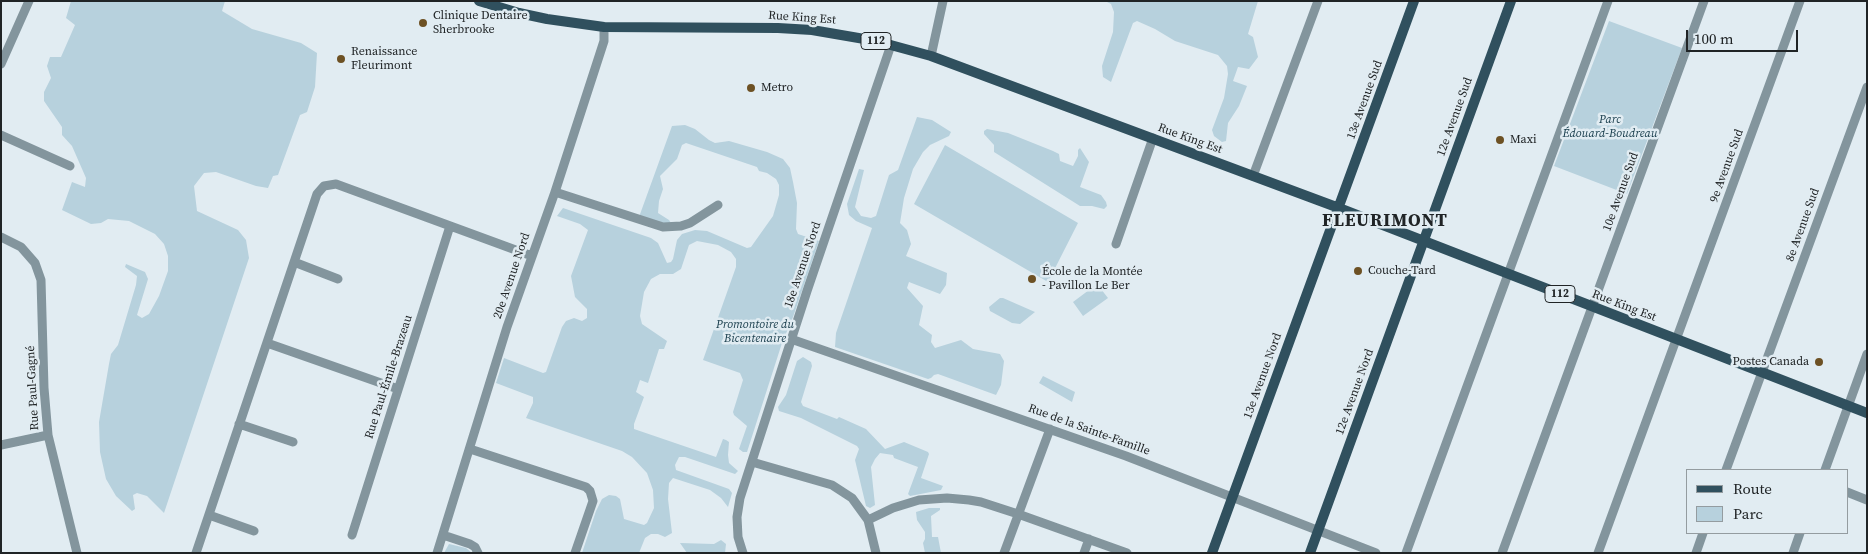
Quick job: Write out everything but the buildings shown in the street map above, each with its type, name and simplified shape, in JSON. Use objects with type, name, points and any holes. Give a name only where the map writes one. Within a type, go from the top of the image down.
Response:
[{"type":"main road","name":"Rue King Est","points":[[479,1],[532,16],[604,27],[808,30],[890,44],[931,56],[1423,240],[1867,413]]},
{"type":"main road","name":"13e Avenue Sud","points":[[1339,208],[1414,1]]},
{"type":"main road","name":"12e Avenue Sud","points":[[1423,240],[1511,1]]},
{"type":"main road","name":"13e Avenue Nord","points":[[1212,553],[1231,497],[1339,208]]},
{"type":"main road","name":"12e Avenue Nord","points":[[1310,553],[1423,240]]},
{"type":"street","points":[[1,64],[29,1]]},
{"type":"street","points":[[931,56],[943,1]]},
{"type":"street","points":[[1253,176],[1318,1]]},
{"type":"street","points":[[1406,553],[1608,1]]},
{"type":"street","name":"10e Avenue Sud","points":[[1502,553],[1704,1]]},
{"type":"street","name":"9e Avenue Sud","points":[[1598,553],[1800,1]]},
{"type":"street","name":"20e Avenue Nord","points":[[436,553],[507,327],[555,192],[604,41],[604,27]]},
{"type":"street","name":"18e Avenue Nord","points":[[743,553],[738,536],[737,516],[740,498],[890,44]]},
{"type":"street","name":"8e Avenue Sud","points":[[1726,469],[1867,86]]},
{"type":"street","points":[[1,135],[70,166]]},
{"type":"street","points":[[1116,244],[1153,138]]},
{"type":"street","points":[[196,553],[317,194],[324,186],[336,184],[532,256]]},
{"type":"street","points":[[555,192],[663,227],[672,228],[690,223],[718,205]]},
{"type":"street","name":"Rue Paul-Émile-Brazeau","points":[[352,535],[450,226]]},
{"type":"street","name":"Rue Paul-Gagné","points":[[1,237],[21,247],[35,263],[41,280],[44,388],[48,435],[77,553]]},
{"type":"street","points":[[294,262],[338,278]]},
{"type":"street","name":"Rue de la Sainte-Famille","points":[[791,339],[1126,456],[1376,553]]},
{"type":"street","points":[[267,343],[398,389]]},
{"type":"street","points":[[1826,469],[1867,354]]},
{"type":"street","points":[[240,424],[293,442]]},
{"type":"street","points":[[1004,553],[1050,429]]},
{"type":"street","points":[[1,445],[48,435]]},
{"type":"street","points":[[470,449],[586,487],[590,491],[593,501],[575,553]]},
{"type":"street","points":[[752,462],[832,485],[852,498],[868,520],[876,553]]},
{"type":"street","points":[[1848,492],[1867,500]]},
{"type":"street","points":[[868,520],[893,508],[919,500],[947,498],[981,502],[1127,553]]},
{"type":"street","points":[[209,515],[254,531]]},
{"type":"street","points":[[1696,553],[1703,534]]},
{"type":"street","points":[[1793,553],[1800,534]]},
{"type":"street","points":[[443,535],[470,544],[475,547],[478,553]]},
{"type":"street","points":[[1084,553],[1089,539]]},
{"type":"green space","points":[[71,1],[225,1],[222,11],[252,29],[301,43],[317,53],[315,87],[307,112],[300,115],[278,175],[273,176],[268,188],[256,186],[216,172],[204,173],[194,186],[197,211],[238,230],[246,240],[249,258],[164,513],[147,496],[137,493],[133,495],[135,509],[132,511],[116,496],[106,479],[100,452],[99,422],[111,354],[118,345],[136,285],[137,276],[125,267],[126,264],[145,272],[148,279],[137,315],[142,318],[149,314],[159,296],[168,271],[168,256],[164,244],[155,234],[129,221],[108,219],[101,223],[91,224],[62,210],[72,182],[85,187],[86,178],[72,146],[62,135],[62,127],[44,101],[44,92],[51,78],[47,66],[50,57],[61,57],[75,25],[66,18]]},
{"type":"green space","points":[[1105,1],[1258,1],[1248,34],[1253,37],[1258,57],[1249,69],[1238,67],[1233,81],[1247,86],[1239,106],[1228,123],[1226,141],[1222,142],[1214,136],[1212,130],[1224,98],[1228,74],[1227,66],[1218,55],[1175,41],[1137,21],[1133,23],[1111,82],[1103,77],[1102,66],[1113,32],[1114,12],[1111,4]]},
{"type":"green space","name":"Parc Édouard-Boudreau","points":[[1609,21],[1682,48],[1627,194],[1554,166]]},
{"type":"green space","points":[[917,117],[932,120],[951,132],[949,136],[930,145],[923,152],[913,169],[904,198],[900,223],[907,230],[911,244],[906,256],[947,273],[946,285],[940,294],[909,282],[907,288],[923,306],[919,325],[932,335],[931,342],[935,348],[961,340],[973,349],[1000,354],[1004,361],[1001,385],[996,395],[938,374],[928,379],[835,347],[836,333],[872,228],[856,221],[849,215],[847,204],[859,169],[864,170],[855,207],[861,216],[871,218],[876,216],[889,175],[898,170]]},
{"type":"green space","name":"Promontoire du Bicentenaire","points":[[685,125],[695,129],[715,143],[729,141],[767,152],[783,159],[790,168],[793,182],[797,203],[796,229],[798,234],[819,241],[782,343],[747,452],[739,449],[747,426],[733,412],[743,380],[740,373],[703,360],[736,267],[736,259],[731,252],[718,245],[697,241],[689,245],[681,269],[673,274],[660,274],[651,279],[644,292],[640,316],[642,324],[667,341],[664,349],[659,349],[648,383],[640,380],[636,392],[644,397],[634,429],[716,457],[723,439],[726,440],[729,442],[729,463],[738,471],[735,474],[685,457],[679,457],[675,465],[676,470],[729,489],[732,493],[728,507],[721,498],[710,490],[673,478],[669,483],[668,499],[672,533],[665,537],[651,534],[645,538],[639,553],[582,553],[596,511],[602,499],[609,495],[620,499],[624,519],[644,525],[647,523],[654,508],[653,490],[647,473],[632,457],[622,451],[526,418],[533,403],[533,397],[496,383],[504,358],[543,373],[546,372],[562,327],[566,321],[574,318],[582,321],[587,318],[587,309],[575,297],[571,276],[588,230],[580,224],[557,216],[563,208],[651,238],[658,243],[667,263],[673,259],[677,240],[682,234],[695,230],[707,231],[747,248],[751,247],[773,216],[779,195],[779,185],[776,179],[767,173],[759,171],[757,167],[686,143],[682,145],[677,159],[660,176],[663,189],[658,213],[671,223],[669,225],[639,217],[672,126]]},
{"type":"green space","points":[[987,129],[1008,133],[1053,151],[1059,154],[1060,161],[1073,166],[1080,148],[1089,162],[1080,187],[1101,195],[1107,206],[1104,209],[1080,206],[994,152],[994,145],[984,134],[984,131]]},
{"type":"green space","points":[[945,145],[1078,223],[1048,282],[914,204]]},
{"type":"green space","points":[[1097,284],[1108,298],[1083,316],[1073,302]]},
{"type":"green space","points":[[1000,298],[1035,312],[1020,324],[1012,323],[990,311],[989,307]]},
{"type":"green space","points":[[803,357],[811,362],[812,366],[801,402],[803,406],[837,419],[839,417],[866,429],[885,449],[904,442],[928,452],[921,478],[943,486],[941,490],[910,496],[908,494],[918,467],[894,458],[893,455],[880,453],[871,467],[875,505],[870,508],[866,506],[855,460],[859,449],[857,446],[801,418],[779,411],[778,407],[786,395],[797,361]]},
{"type":"green space","points":[[1043,376],[1075,392],[1072,402],[1039,383]]},
{"type":"green space","points":[[929,508],[940,508],[931,516],[932,537],[938,537],[941,553],[925,553],[923,543],[925,532],[917,520],[916,512]]},
{"type":"green space","points":[[721,540],[726,544],[725,553],[687,553],[680,543],[714,544]]},
{"type":"green space","points":[[449,544],[466,548],[472,553],[444,553]]},
{"type":"place","name":"Clinique Dentaire Sherbrooke","points":[[423,23]]},
{"type":"place","name":"Renaissance Fleurimont","points":[[341,59]]},
{"type":"place","name":"Metro","points":[[751,88]]},
{"type":"place","name":"Maxi","points":[[1500,140]]},
{"type":"place","name":"Couche-Tard","points":[[1358,271]]},
{"type":"place","name":"École de la Montée - Pavillon Le Ber","points":[[1032,279]]},
{"type":"place","name":"Postes Canada","points":[[1819,362]]},
{"type":"district","name":"FLEURIMONT","points":[[1385,221]]}]
